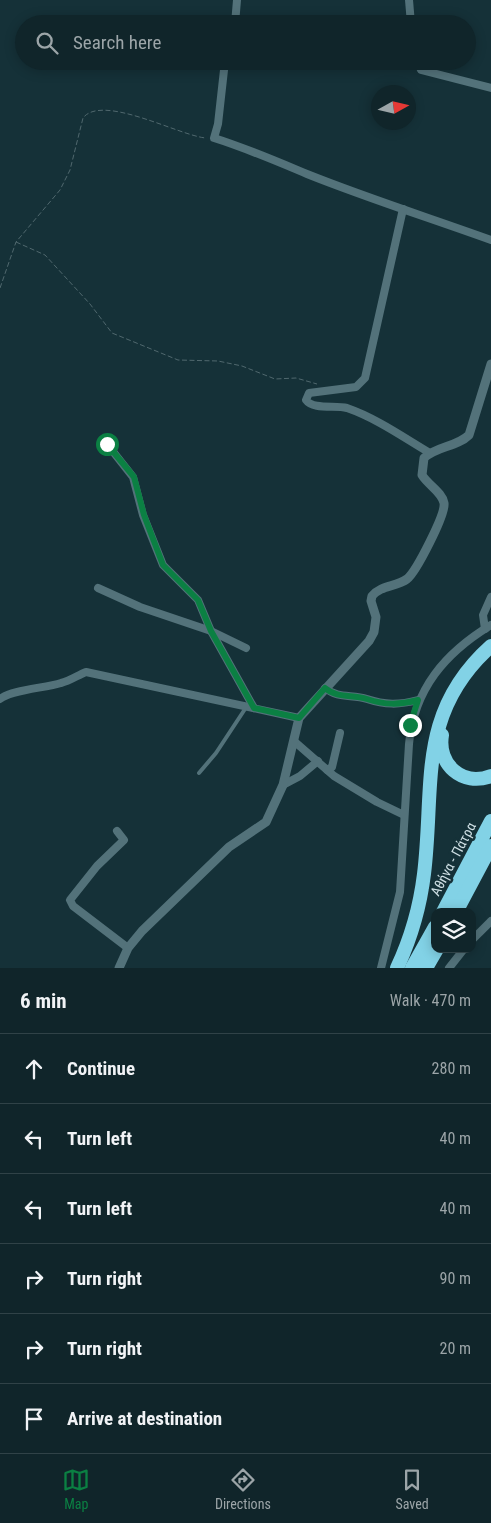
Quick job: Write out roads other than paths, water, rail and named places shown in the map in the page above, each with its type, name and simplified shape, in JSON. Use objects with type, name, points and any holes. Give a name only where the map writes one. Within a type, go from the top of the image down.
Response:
[{"type":"highway","points":[[397,968],[412,932],[420,904],[427,845],[432,758],[438,728],[457,685],[473,663],[491,646]]},
{"type":"highway","points":[[491,654],[470,677],[459,693],[446,722],[441,743],[444,759],[454,772],[468,779],[476,780],[491,776]]},
{"type":"highway","name":"Αθήνα - Πάτρα","points":[[445,908],[491,821]]},
{"type":"highway","name":"Αθήνα - Πάτρα","points":[[458,908],[491,846]]},
{"type":"highway","points":[[462,908],[491,862]]},
{"type":"highway","points":[[412,968],[431,934]]},
{"type":"highway","points":[[426,968],[435,953]]},
{"type":"street","points":[[236,15],[237,0]]},
{"type":"street","points":[[409,0],[410,15]]},
{"type":"street","points":[[224,70],[218,124],[214,138],[264,154],[306,173],[491,240]]},
{"type":"street","points":[[421,70],[491,88]]},
{"type":"street","points":[[403,209],[365,378],[356,387],[309,393],[306,400],[312,405],[339,406],[352,410],[383,424],[430,452]]},
{"type":"street","points":[[119,968],[128,948],[142,931],[229,847],[266,822],[283,785],[295,742],[299,718],[369,641],[374,632],[376,617],[371,601],[375,591],[402,582],[411,575],[440,522],[444,511],[444,502],[425,479],[422,472],[424,458],[430,452],[465,440],[470,435],[491,364]]},
{"type":"street","points":[[107,444],[134,477],[144,515],[163,565],[198,600],[211,631],[251,707]]},
{"type":"street","points":[[98,588],[140,607],[211,631],[246,648]]},
{"type":"street","points":[[381,968],[400,892],[410,725],[418,700],[441,667],[469,640],[488,627],[483,618],[491,596]]},
{"type":"street","points":[[0,699],[8,694],[27,692],[64,682],[86,672],[299,718]]},
{"type":"street","points":[[325,688],[331,693],[367,699],[373,702],[394,704],[418,700]]},
{"type":"street","points":[[327,770],[332,767],[340,733]]},
{"type":"street","points":[[295,742],[327,770],[377,802],[404,815]]},
{"type":"street","points":[[283,785],[300,776],[318,761]]},
{"type":"street","points":[[117,831],[124,840],[97,866],[70,900],[76,908],[128,948]]},
{"type":"street","points":[[476,936],[491,921]]},
{"type":"street","points":[[449,968],[461,953]]},
{"type":"lane","points":[[198,773],[216,753],[251,707]]}]
